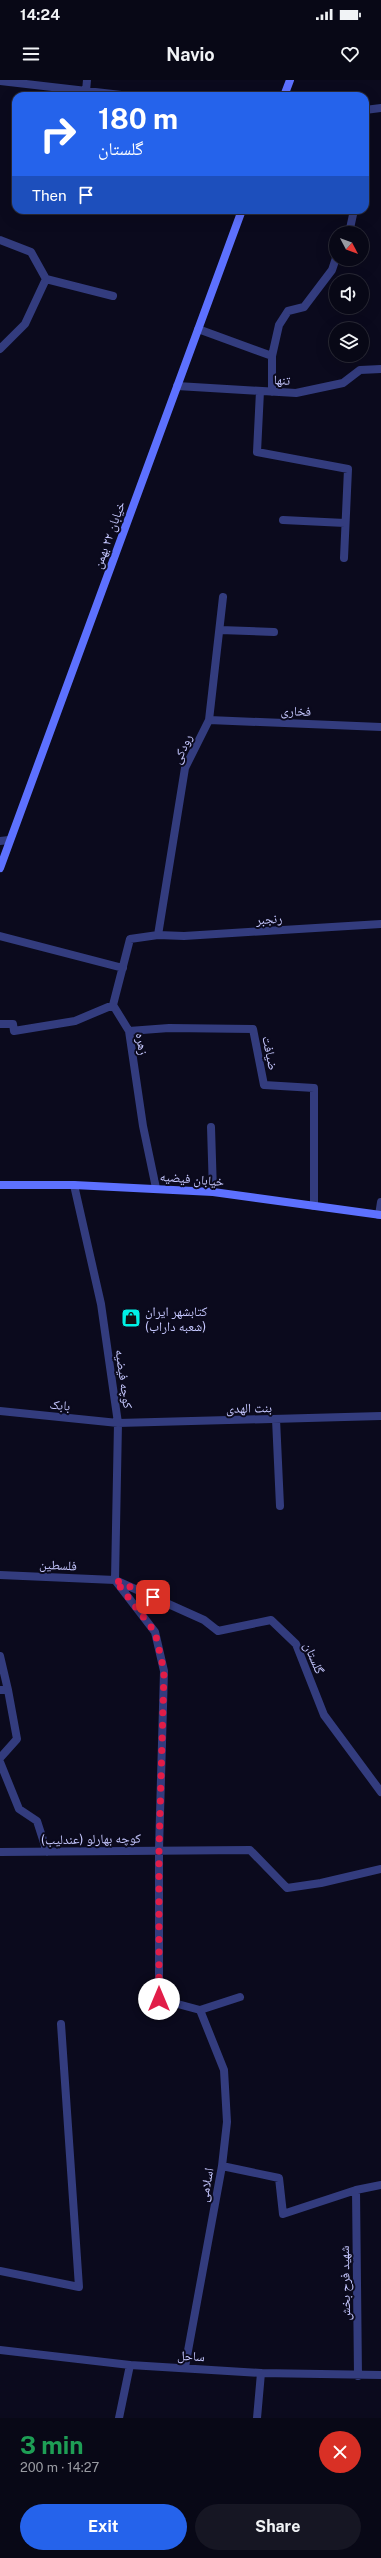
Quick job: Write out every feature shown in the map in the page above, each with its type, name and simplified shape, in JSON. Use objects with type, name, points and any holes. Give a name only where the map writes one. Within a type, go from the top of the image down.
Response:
[{"type":"main road","points":[[286,92],[290,80]]},
{"type":"main road","name":"خیابان ۲۲ بهمن","points":[[0,868],[9,840],[241,214]]},
{"type":"main road","name":"خیابان فیضیه","points":[[0,1185],[74,1185],[213,1192],[380,1215]]},
{"type":"street","points":[[86,80],[86,91]]},
{"type":"street","points":[[0,81],[71,92]]},
{"type":"street","points":[[82,92],[95,92]]},
{"type":"street","points":[[369,110],[381,108]]},
{"type":"street","points":[[351,226],[353,214]]},
{"type":"street","points":[[0,240],[30,252],[46,279],[113,296]]},
{"type":"street","points":[[272,392],[272,356],[279,325],[288,311],[304,307],[332,270],[333,266]]},
{"type":"street","points":[[0,349],[25,324],[46,279]]},
{"type":"street","points":[[198,329],[272,356]]},
{"type":"street","name":"تنها","points":[[177,386],[296,393],[343,383],[360,370],[381,369]]},
{"type":"street","points":[[260,391],[257,452],[348,469],[344,558]]},
{"type":"street","points":[[283,520],[345,523]]},
{"type":"street","name":"رودکی","points":[[158,935],[185,768],[209,720],[223,597]]},
{"type":"street","points":[[220,630],[274,632]]},
{"type":"street","name":"فخاری","points":[[209,720],[381,727]]},
{"type":"street","points":[[0,842],[9,840]]},
{"type":"street","name":"رنجبر","points":[[123,968],[130,939],[158,935],[184,936],[381,924]]},
{"type":"street","points":[[0,936],[123,968],[113,1005],[75,1021],[14,1031],[13,1024],[0,1024]]},
{"type":"street","name":"زهره","points":[[113,1005],[129,1031],[143,1126],[156,1188]]},
{"type":"street","name":"ضیافت","points":[[129,1031],[169,1028],[253,1029],[264,1085],[314,1088],[314,1206]]},
{"type":"street","points":[[211,1127],[213,1192]]},
{"type":"street","name":"کوچه فیضیه","points":[[74,1185],[102,1304],[118,1423],[115,1580]]},
{"type":"street","points":[[380,1215],[381,1202]]},
{"type":"street","name":"بابک","points":[[0,1411],[118,1423]]},
{"type":"street","name":"بنت الهدی","points":[[118,1423],[381,1416]]},
{"type":"street","points":[[276,1419],[280,1506]]},
{"type":"street","name":"فلسطین","points":[[0,1575],[115,1580]]},
{"type":"street","points":[[115,1580],[155,1632],[164,1671],[159,1850],[159,1999],[200,2010],[240,1997]]},
{"type":"street","name":"گلستان","points":[[115,1580],[204,1620],[218,1631],[271,1620],[296,1644],[324,1715],[381,1792]]},
{"type":"street","points":[[0,1656],[4,1690],[17,1739],[0,1758]]},
{"type":"street","points":[[0,1762],[19,1809],[37,1821],[47,1852]]},
{"type":"street","name":"کوچه بهارلو (عندلیب)","points":[[0,1852],[250,1850],[287,1888],[321,1883],[381,1869]]},
{"type":"street","name":"اسلامی","points":[[185,2367],[222,2166],[227,2122],[224,2070],[200,2010]]},
{"type":"street","points":[[0,2271],[79,2287],[61,2024]]},
{"type":"street","points":[[222,2166],[279,2178],[283,2214],[356,2190],[381,2185]]},
{"type":"street","name":"شهيد فرح بخش","points":[[356,2190],[358,2376]]},
{"type":"street","name":"ساحل","points":[[0,2350],[130,2365],[185,2367],[261,2373],[381,2376]]},
{"type":"street","points":[[119,2418],[130,2365]]},
{"type":"street","points":[[257,2418],[261,2373]]},
{"type":"place","name":"کتابشهر ایران (شعبه داراب)","points":[[131,1318]]},
{"type":"route","points":[[153,1597],[115,1580],[155,1632],[164,1671],[159,1850],[159,1999]]}]
